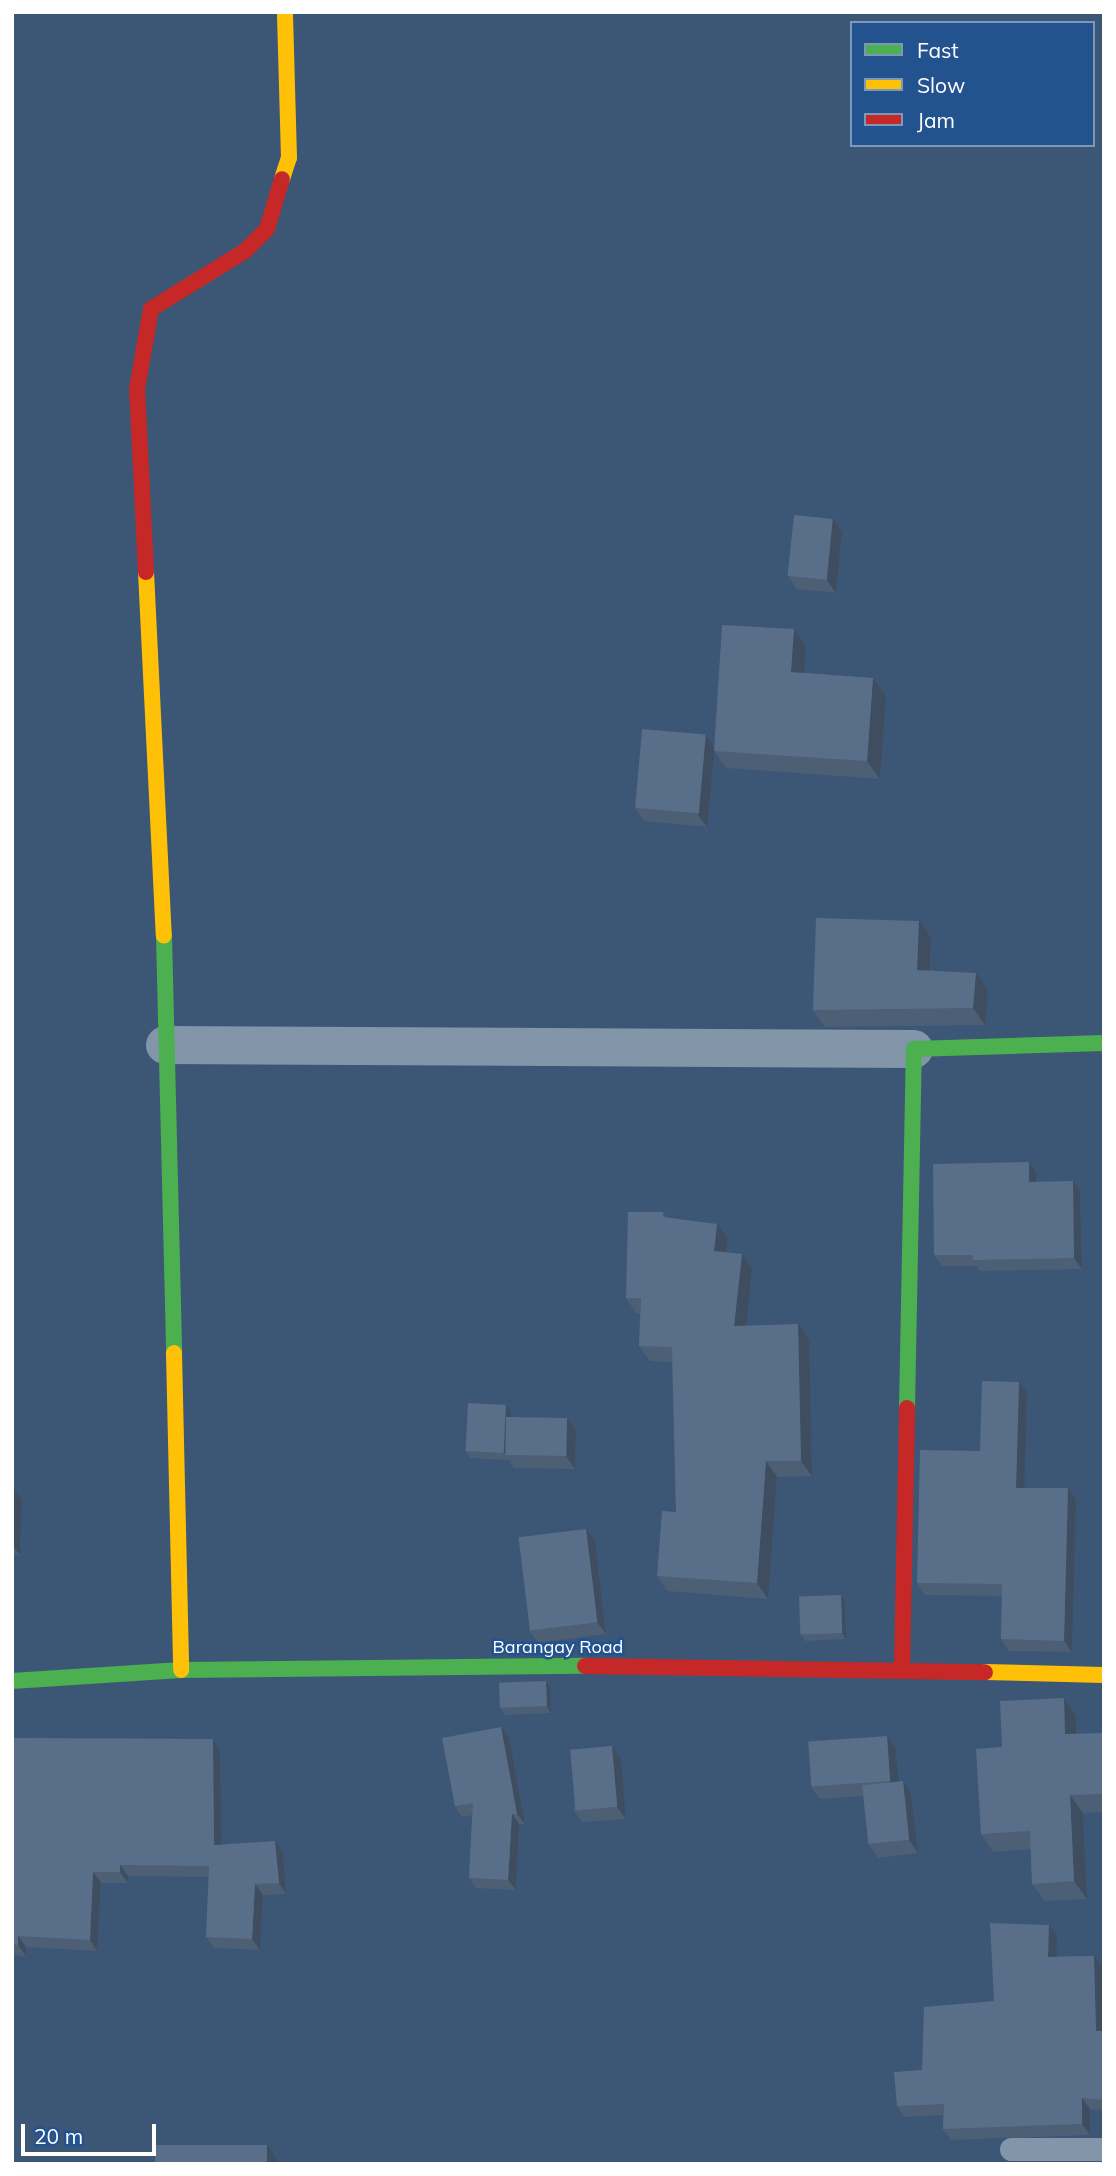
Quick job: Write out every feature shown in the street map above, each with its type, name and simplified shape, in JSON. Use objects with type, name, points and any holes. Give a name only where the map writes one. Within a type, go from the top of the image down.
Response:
[{"type":"street","points":[[181,1670],[165,1045],[138,388],[151,309],[244,251],[267,229],[289,158],[285,12]]},
{"type":"street","points":[[165,1045],[914,1049],[1104,1043]]},
{"type":"street","points":[[902,1670],[914,1049]]},
{"type":"street","name":"Barangay Road","points":[[12,1681],[181,1670],[738,1665],[1104,1675]]},
{"type":"lane","points":[[1011,2149],[1104,2149]]},
{"type":"building","points":[[794,515],[833,519],[826,580],[788,576]]},
{"type":"building","points":[[722,625],[794,629],[791,672],[873,678],[867,761],[714,751]]},
{"type":"building","points":[[642,729],[706,735],[699,813],[635,808]]},
{"type":"building","points":[[816,918],[919,921],[917,970],[976,973],[973,1008],[813,1010]]},
{"type":"building","points":[[1029,1162],[1029,1182],[1073,1181],[1074,1258],[973,1260],[973,1255],[934,1255],[933,1164]]},
{"type":"building","points":[[628,1212],[663,1212],[663,1217],[717,1224],[714,1251],[742,1254],[734,1326],[798,1324],[801,1461],[766,1461],[757,1583],[657,1576],[662,1511],[676,1512],[672,1347],[639,1346],[641,1298],[626,1298]]},
{"type":"building","points":[[982,1381],[1019,1382],[1016,1488],[1068,1488],[1064,1641],[1001,1639],[1002,1584],[917,1583],[920,1450],[980,1451]]},
{"type":"building","points":[[468,1403],[506,1405],[503,1453],[465,1451]]},
{"type":"building","points":[[506,1417],[567,1418],[566,1456],[505,1455]]},
{"type":"building","points":[[12,1489],[14,1489],[12,1532]]},
{"type":"building","points":[[586,1529],[597,1622],[530,1631],[519,1537]]},
{"type":"building","points":[[841,1595],[842,1633],[800,1634],[799,1596]]},
{"type":"building","points":[[546,1681],[547,1706],[500,1708],[499,1683]]},
{"type":"building","points":[[1064,1698],[1065,1734],[1102,1733],[1104,1794],[1070,1795],[1074,1881],[1032,1884],[1030,1831],[981,1834],[976,1749],[1002,1747],[1000,1701]]},
{"type":"building","points":[[501,1727],[517,1814],[512,1814],[508,1880],[469,1878],[473,1803],[455,1806],[442,1738]]},
{"type":"building","points":[[887,1736],[890,1781],[811,1786],[808,1742]]},
{"type":"building","points":[[12,1738],[213,1739],[214,1845],[275,1841],[279,1883],[255,1884],[252,1939],[206,1937],[209,1866],[120,1865],[120,1872],[93,1872],[90,1940],[18,1936],[18,1945],[12,1944]]},
{"type":"building","points":[[612,1746],[617,1807],[575,1810],[570,1750]]},
{"type":"building","points":[[903,1781],[909,1840],[868,1844],[862,1785]]},
{"type":"building","points":[[990,1923],[1049,1925],[1048,1957],[1094,1956],[1096,2031],[1104,2031],[1104,2100],[1082,2098],[1082,2124],[943,2129],[944,2104],[897,2106],[894,2072],[922,2070],[924,2007],[994,2001]]},
{"type":"building","points":[[155,2145],[267,2145],[267,2164],[155,2164]]},
{"type":"traffic: fast","points":[[164,936],[174,1353]]},
{"type":"traffic: fast","points":[[907,1408],[914,1049],[1104,1043]]},
{"type":"traffic: fast","points":[[12,1681],[181,1670],[585,1666]]},
{"type":"traffic: slow","points":[[282,179],[289,158],[285,12]]},
{"type":"traffic: slow","points":[[146,572],[164,936]]},
{"type":"traffic: slow","points":[[174,1353],[181,1670]]},
{"type":"traffic: slow","points":[[985,1672],[1104,1675]]},
{"type":"traffic: jam","points":[[146,572],[137,389],[151,309],[245,251],[267,229],[282,179]]},
{"type":"traffic: jam","points":[[902,1670],[907,1408]]},
{"type":"traffic: jam","points":[[585,1666],[985,1672]]}]
